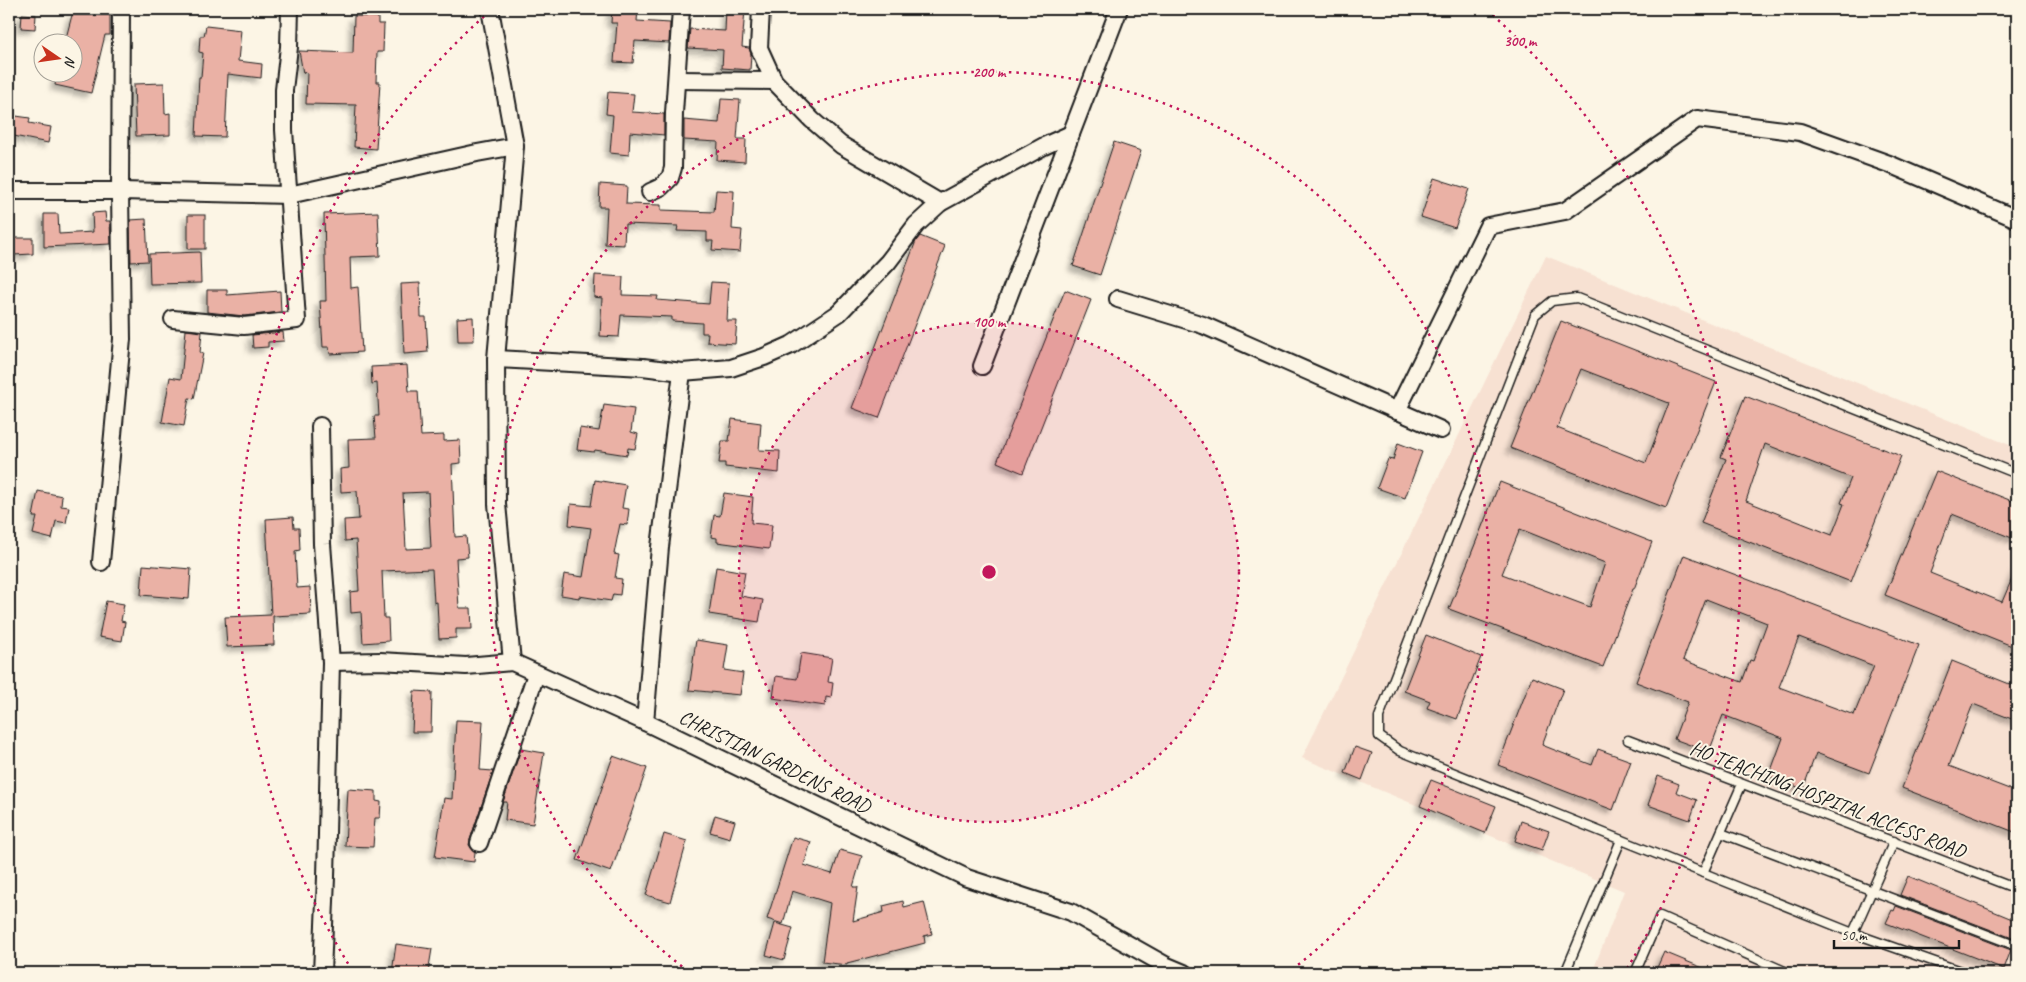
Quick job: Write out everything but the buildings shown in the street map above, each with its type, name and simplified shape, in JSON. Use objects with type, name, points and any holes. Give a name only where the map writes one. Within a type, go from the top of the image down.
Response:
[{"type":"street","points":[[101,562],[122,339],[120,191],[121,9]]},
{"type":"street","points":[[173,320],[244,326],[297,320],[284,130],[284,90],[289,47],[290,9]]},
{"type":"street","points":[[331,662],[380,661],[466,666],[512,662],[497,504],[496,359],[515,146],[490,9]]},
{"type":"street","points":[[650,192],[662,187],[672,174],[681,9]]},
{"type":"street","points":[[761,9],[759,48],[774,80],[812,120],[841,145],[940,203]]},
{"type":"street","points":[[982,366],[1119,9]]},
{"type":"street","points":[[677,80],[774,80]]},
{"type":"street","points":[[1397,411],[1488,226],[1565,211],[1697,119],[1800,132],[1889,164],[2017,219]]},
{"type":"street","points":[[496,359],[643,366],[682,372],[732,368],[792,345],[839,313],[883,268],[916,226],[940,203],[1044,146],[1071,134]]},
{"type":"street","points":[[9,191],[120,191],[289,195],[515,146]]},
{"type":"street","points":[[1118,300],[1203,325],[1441,430]]},
{"type":"street","points":[[645,722],[660,547],[682,372]]},
{"type":"street","points":[[320,426],[322,544],[331,662],[322,973]]},
{"type":"street","name":"CHRISTIAN GARDENS ROAD","points":[[512,662],[645,722],[967,878],[1071,912],[1165,965],[1184,973]]},
{"type":"street","points":[[479,843],[536,674]]},
{"type":"lane","points":[[1966,973],[1853,934],[1400,751],[1378,736],[1379,717],[1535,315],[1552,301],[1576,298],[2017,474]]},
{"type":"lane","name":"HO TEACHING HOSPITAL ACCESS ROAD","points":[[1628,740],[2017,889]]},
{"type":"lane","points":[[1703,873],[1742,784]]},
{"type":"lane","points":[[1721,833],[2017,946]]},
{"type":"lane","points":[[1565,973],[1621,840]]},
{"type":"lane","points":[[1853,934],[1870,890],[1894,841]]},
{"type":"lane","points":[[1635,973],[1660,916],[1789,973]]},
{"type":"shaded area","points":[[1546,256],[2017,448],[2017,973],[1592,973],[1624,891],[1302,758]]}]
